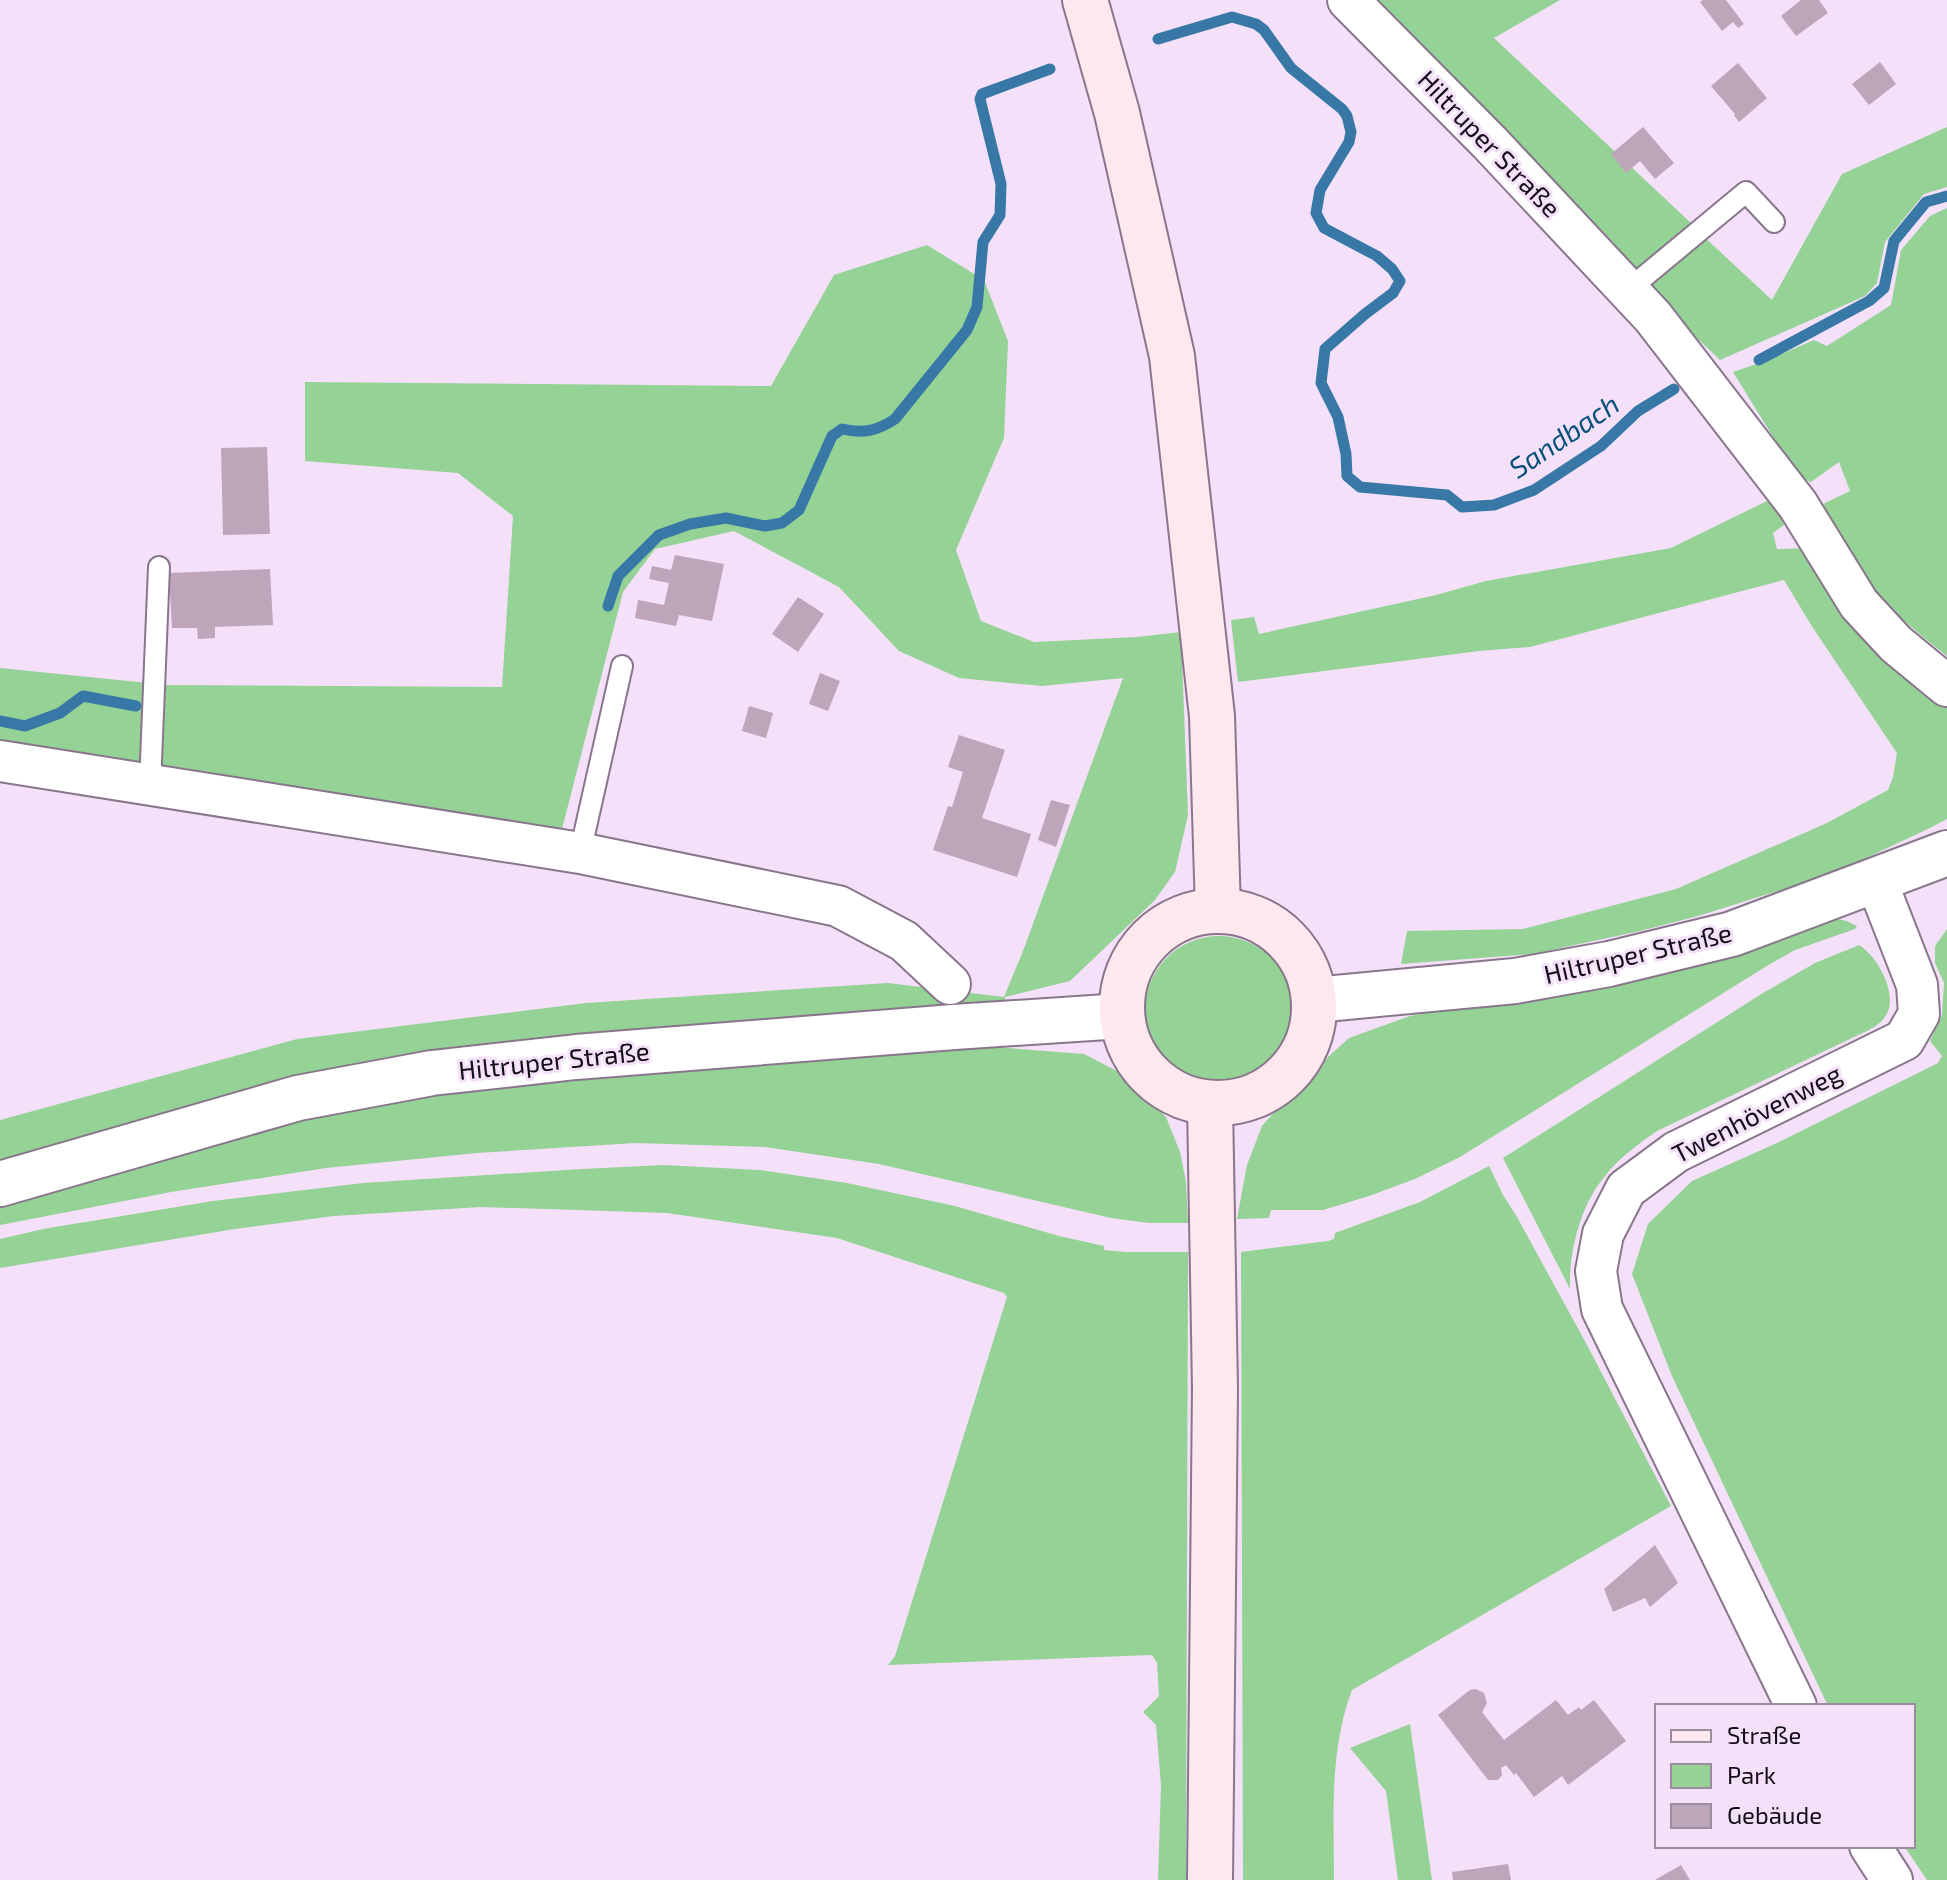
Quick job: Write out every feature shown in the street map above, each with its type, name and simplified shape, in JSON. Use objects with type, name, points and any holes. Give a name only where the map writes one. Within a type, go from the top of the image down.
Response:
[{"type":"main road","points":[[1085,0],[1117,113],[1172,356],[1212,716],[1218,910]]},
{"type":"main road","points":[[1218,910],[1251,916],[1279,931],[1295,947],[1306,965],[1315,1000],[1312,1033],[1297,1064],[1273,1087],[1243,1101],[1210,1104],[1177,1095],[1150,1076],[1130,1049],[1122,1016],[1125,981],[1132,962],[1143,946],[1165,926],[1194,913],[1218,910]]},
{"type":"main road","points":[[1210,1104],[1215,1389],[1210,1880]]},
{"type":"street","name":"Hiltruper Straße","points":[[1348,0],[1490,143],[1653,317],[1798,505],[1859,604],[1896,644],[1947,686]]},
{"type":"street","points":[[0,761],[580,853],[838,906],[904,941],[950,984]]},
{"type":"street","name":"Hiltruper Straße","points":[[1315,1000],[1515,981],[1609,964],[1732,934],[1947,853]]},
{"type":"street","name":"Twenhövenweg","points":[[1795,1704],[1602,1309],[1596,1271],[1603,1234],[1626,1189],[1676,1152],[1904,1040],[1919,1014],[1917,985],[1876,880]]},
{"type":"street","name":"Hiltruper Straße","points":[[0,1184],[298,1098],[432,1073],[639,1052],[1122,1016]]},
{"type":"street","points":[[1871,1848],[1892,1880]]},
{"type":"lane","points":[[1628,290],[1746,192],[1774,222]]},
{"type":"lane","points":[[150,785],[159,567]]},
{"type":"lane","points":[[580,853],[622,666]]},
{"type":"green space","points":[[1362,0],[1560,0],[1494,38],[1692,224],[1629,277]]},
{"type":"green space","points":[[1947,127],[1947,187],[1924,194],[1885,242],[1877,283],[1865,296],[1720,360],[1642,286],[1702,235],[1772,300],[1842,174]]},
{"type":"green space","points":[[1947,208],[1947,656],[1872,589],[1847,557],[1821,515],[1825,503],[1850,491],[1839,462],[1811,482],[1798,477],[1733,372],[1814,340],[1827,346],[1891,305],[1901,250],[1930,216]]},
{"type":"green space","points":[[927,245],[984,280],[1008,341],[1004,438],[956,550],[981,621],[1034,642],[1181,632],[1188,815],[1175,872],[1155,900],[1070,981],[1005,997],[1006,1005],[0,1165],[0,1120],[297,1039],[586,1003],[888,983],[1004,997],[1123,678],[1042,686],[959,678],[899,651],[839,587],[734,531],[655,549],[623,592],[562,829],[0,743],[0,668],[168,685],[502,687],[513,516],[458,473],[305,461],[305,382],[771,386],[834,275]]},
{"type":"green space","points":[[1773,498],[1784,525],[1773,533],[1777,549],[1810,548],[1887,657],[1927,698],[1947,707],[1947,819],[1832,874],[1698,916],[1533,954],[1401,964],[1407,931],[1523,929],[1676,889],[1827,823],[1888,790],[1897,753],[1784,580],[1530,647],[1238,682],[1231,620],[1254,617],[1259,634],[1486,581],[1671,548]]},
{"type":"green space","points":[[1838,919],[1857,926],[1795,950],[1770,964],[1460,1157],[1415,1179],[1323,1210],[1271,1210],[1269,1218],[1237,1219],[1247,1165],[1262,1126],[1277,1109],[1298,1094],[1328,1057],[1349,1038],[1410,1016],[1760,944]]},
{"type":"green space","points":[[1947,929],[1947,1880],[1927,1880],[1905,1848],[1915,1848],[1915,1704],[1827,1704],[1672,1376],[1632,1274],[1648,1224],[1692,1181],[1779,1142],[1938,1063],[1942,1056],[1930,1041],[1942,1015],[1944,983],[1935,963],[1935,946]]},
{"type":"green space","points":[[1219,936],[1247,942],[1271,958],[1287,982],[1293,1010],[1287,1038],[1271,1062],[1247,1078],[1219,1084],[1191,1078],[1167,1062],[1151,1038],[1145,1010],[1151,982],[1167,958],[1191,942]]},
{"type":"green space","points":[[1859,945],[1880,968],[1889,989],[1889,1010],[1883,1020],[1869,1030],[1657,1131],[1616,1163],[1596,1188],[1583,1215],[1574,1244],[1570,1289],[1503,1158],[1763,993],[1815,963]]},
{"type":"green space","points":[[994,1047],[1084,1054],[1117,1071],[1146,1096],[1166,1117],[1180,1152],[1186,1182],[1188,1223],[1149,1223],[1111,1218],[879,1164],[765,1147],[635,1143],[477,1153],[326,1168],[171,1192],[0,1225],[0,1202],[173,1151],[351,1107],[448,1093],[585,1080]]},
{"type":"green space","points":[[663,1165],[760,1170],[847,1183],[955,1206],[1104,1246],[1104,1250],[1188,1252],[1186,1880],[1158,1880],[1161,1785],[1156,1725],[1143,1712],[1159,1696],[1157,1663],[1152,1655],[888,1665],[895,1656],[1007,1297],[1004,1293],[837,1238],[667,1213],[481,1207],[334,1216],[0,1268],[0,1239],[213,1201],[363,1183]]},
{"type":"green space","points":[[1489,1166],[1671,1506],[1352,1690],[1339,1736],[1336,1760],[1334,1880],[1243,1880],[1241,1252],[1334,1239],[1335,1233],[1420,1202]]},
{"type":"green space","points":[[1410,1724],[1432,1880],[1398,1880],[1386,1791],[1350,1748]]},
{"type":"building","points":[[1726,0],[1744,24],[1738,28],[1733,22],[1722,31],[1700,2]]},
{"type":"building","points":[[1801,0],[1819,0],[1828,13],[1796,36],[1781,16]]},
{"type":"building","points":[[1880,62],[1896,84],[1869,105],[1852,84]]},
{"type":"building","points":[[1738,63],[1767,98],[1739,122],[1711,86]]},
{"type":"building","points":[[1643,127],[1674,163],[1655,179],[1640,161],[1626,173],[1611,154]]},
{"type":"building","points":[[267,447],[270,534],[223,535],[221,448]]},
{"type":"building","points":[[675,555],[724,564],[712,621],[679,615],[676,626],[635,618],[638,600],[664,605],[669,583],[649,579],[652,566],[671,570]]},
{"type":"building","points":[[270,569],[273,625],[215,627],[215,638],[198,639],[197,628],[172,628],[169,573]]},
{"type":"building","points":[[798,597],[824,614],[798,652],[772,634]]},
{"type":"building","points":[[820,673],[840,681],[828,711],[809,704]]},
{"type":"building","points":[[749,706],[773,713],[766,738],[742,731]]},
{"type":"building","points":[[959,735],[1005,750],[982,818],[1031,834],[1017,877],[933,850],[963,772],[948,767]]},
{"type":"building","points":[[1051,800],[1070,805],[1056,847],[1038,840]]},
{"type":"building","points":[[1655,1545],[1678,1583],[1650,1607],[1645,1598],[1613,1612],[1604,1589]]},
{"type":"building","points":[[1470,1690],[1484,1693],[1487,1703],[1482,1712],[1504,1740],[1556,1700],[1568,1715],[1594,1700],[1626,1741],[1568,1785],[1562,1776],[1534,1797],[1506,1765],[1501,1768],[1502,1775],[1498,1780],[1488,1780],[1438,1715]]},
{"type":"building","points":[[1508,1864],[1511,1880],[1453,1880],[1452,1872]]},
{"type":"building","points":[[1681,1865],[1690,1880],[1655,1880]]},
{"type":"waterway","name":"Sandbach","points":[[1158,39],[1232,17],[1256,24],[1264,30],[1291,68],[1347,116],[1351,132],[1349,142],[1320,190],[1316,213],[1324,228],[1377,256],[1400,281],[1393,293],[1325,349],[1321,383],[1338,417],[1347,476],[1360,487],[1447,495],[1462,507],[1494,505],[1534,490],[1601,446],[1638,411],[1674,389]]},
{"type":"waterway","name":"Sandbach","points":[[608,606],[618,576],[659,535],[690,524],[726,518],[765,526],[782,523],[799,510],[832,436],[842,429],[876,429],[895,419],[967,330],[977,307],[983,242],[1000,215],[1001,184],[980,99],[982,94],[1050,69]]},
{"type":"waterway","name":"Sandbach","points":[[1759,360],[1869,301],[1884,288],[1894,241],[1926,202],[1947,196]]},
{"type":"waterway","name":"Sandbach","points":[[0,721],[25,726],[60,713],[83,696],[136,706]]}]
